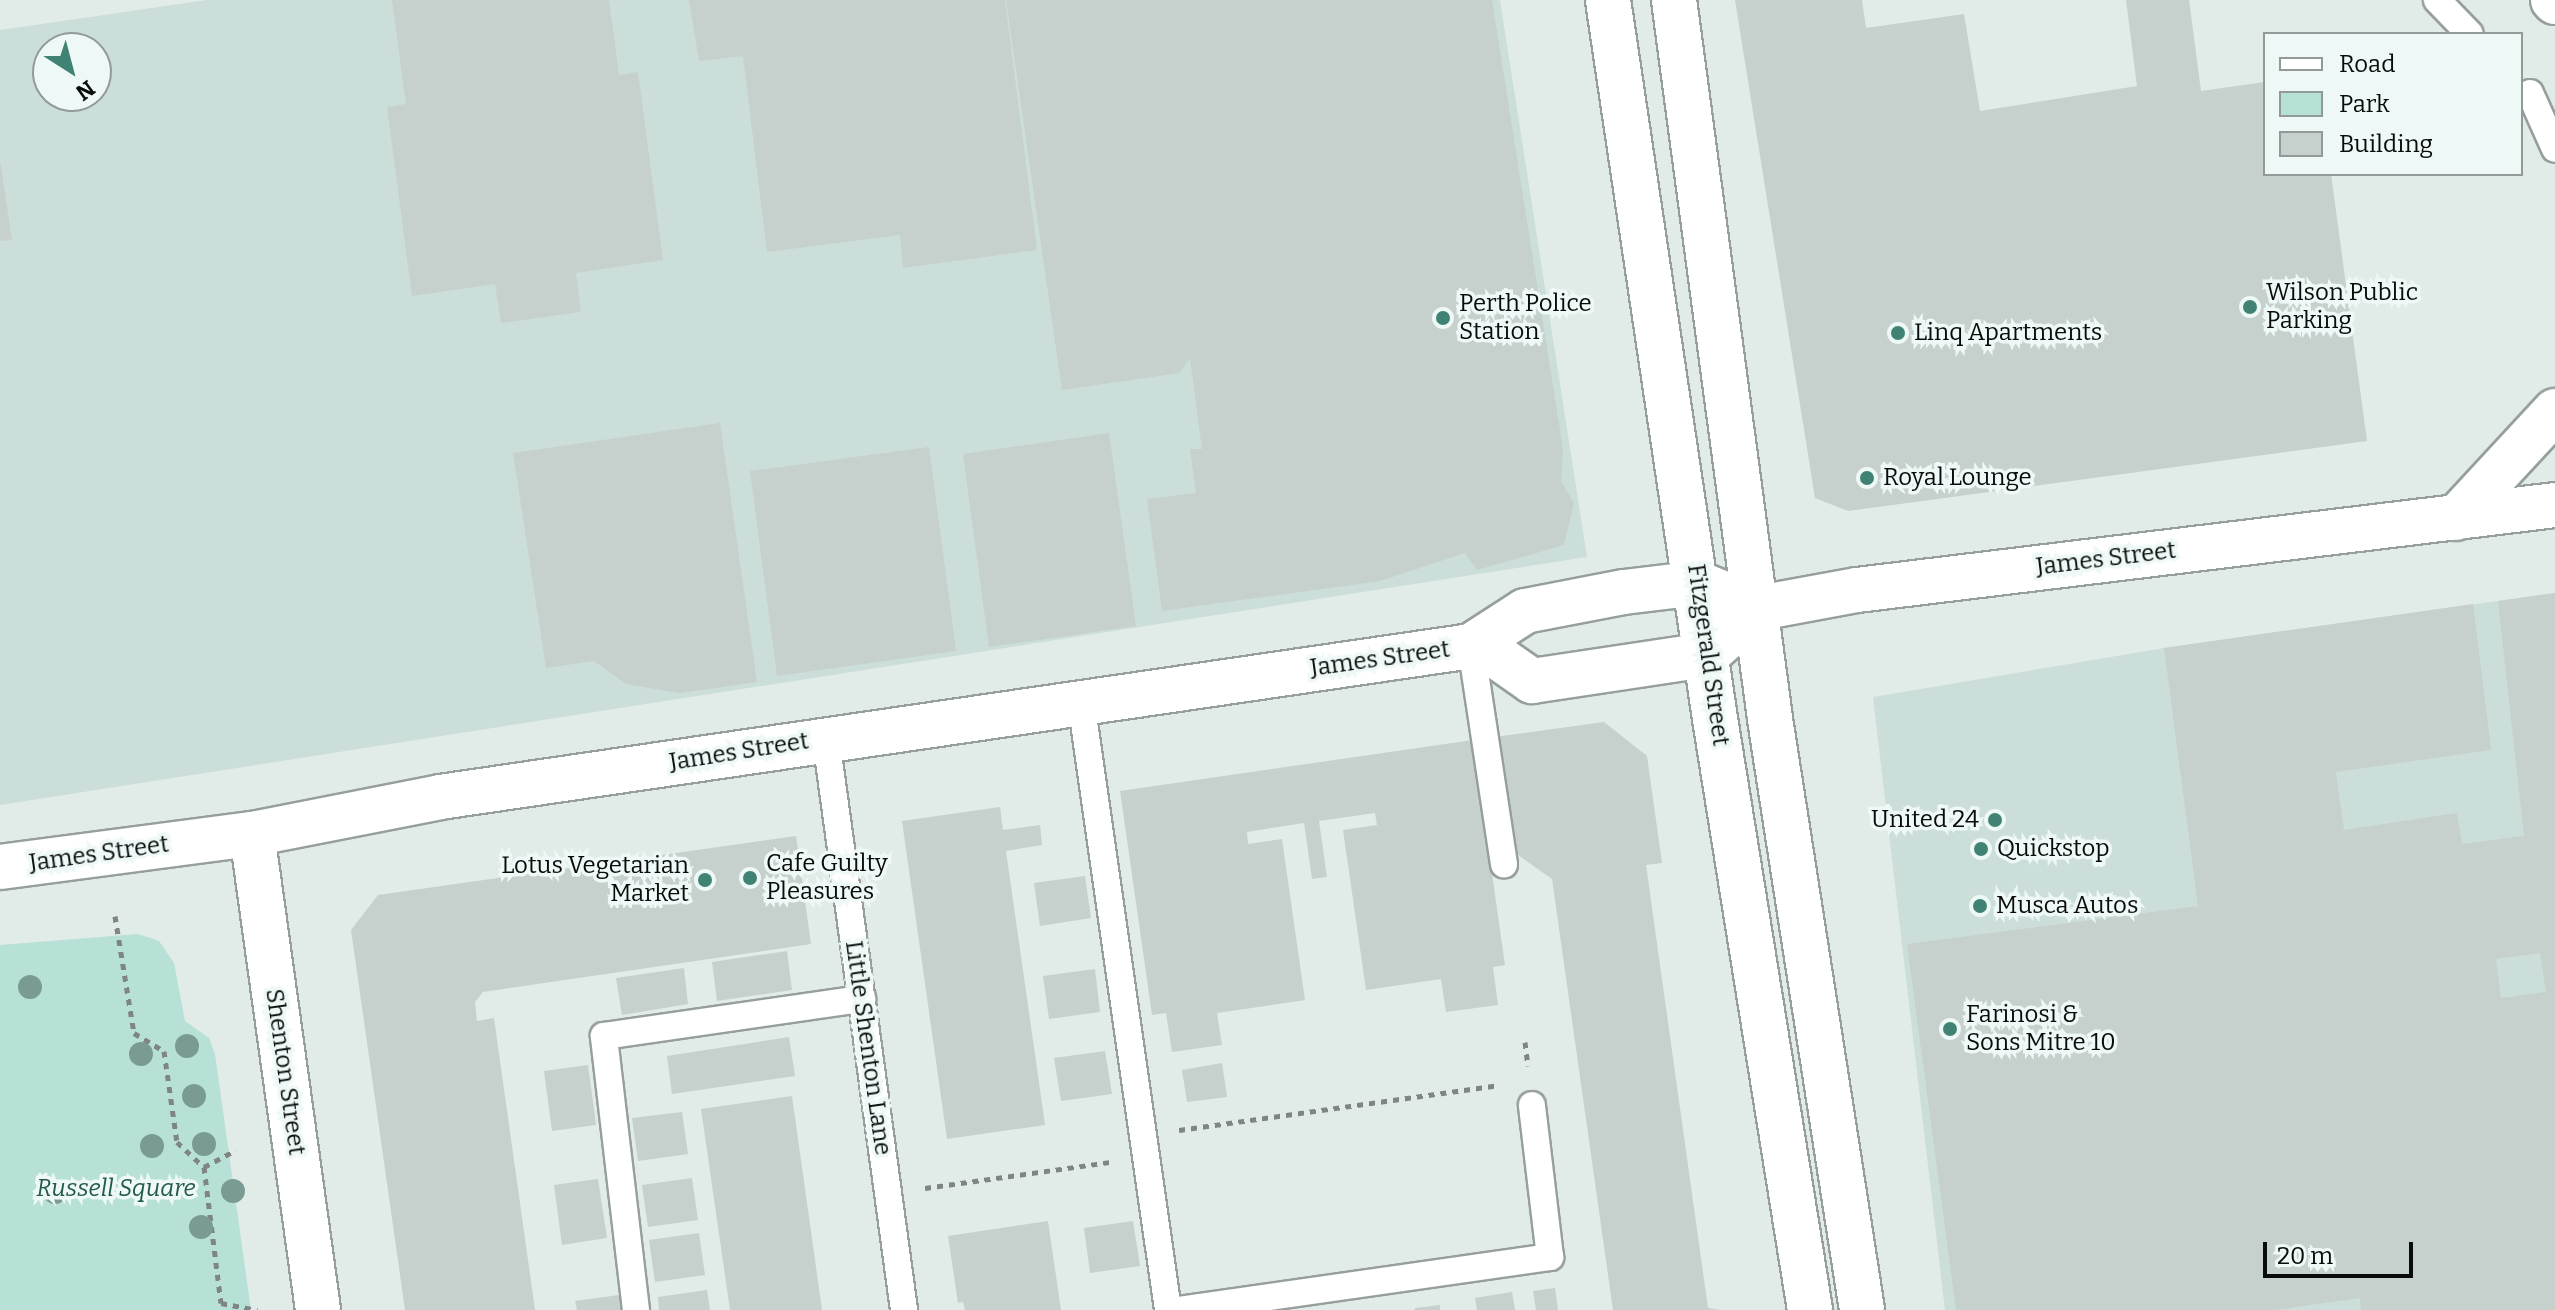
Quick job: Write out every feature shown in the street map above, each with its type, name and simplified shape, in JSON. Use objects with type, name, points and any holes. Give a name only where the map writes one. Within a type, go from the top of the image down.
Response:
[{"type":"street","name":"Fitzgerald Street","points":[[1608,0],[1810,1310]]},
{"type":"street","points":[[1674,0],[1759,608],[1778,775],[1862,1310]]},
{"type":"street","points":[[2456,518],[2555,411]]},
{"type":"street","name":"James Street","points":[[1759,608],[1857,590],[2555,505]]},
{"type":"street","points":[[1698,583],[1759,608]]},
{"type":"street","name":"James Street","points":[[0,867],[252,834],[440,797],[1475,645],[1525,611],[1698,583]]},
{"type":"street","points":[[1707,655],[1759,608]]},
{"type":"street","name":"James Street","points":[[1475,645],[1532,681],[1707,655]]},
{"type":"street","name":"Shenton Street","points":[[252,834],[318,1310]]},
{"type":"lane","points":[[2437,0],[2468,32]]},
{"type":"lane","points":[[2525,88],[2555,113]]},
{"type":"lane","points":[[2525,88],[2555,149]]},
{"type":"lane","points":[[1475,645],[1504,865]]},
{"type":"lane","points":[[1081,701],[1168,1310]]},
{"type":"lane","name":"Little Shenton Lane","points":[[826,739],[904,1310]]},
{"type":"lane","points":[[636,1310],[604,1036],[862,999]]},
{"type":"lane","points":[[1178,1310],[1550,1257],[1531,1093]]},
{"type":"path","points":[[115,916],[134,1033],[164,1051],[177,1142],[204,1167],[221,1303],[257,1310]]},
{"type":"path","points":[[1525,1042],[1531,1093]]},
{"type":"path","points":[[888,1193],[1514,1083]]},
{"type":"path","points":[[204,1167],[236,1150]]},
{"type":"shaded area","points":[[207,0],[1500,0],[1587,557],[0,805],[0,30]]},
{"type":"shaded area","points":[[2555,593],[2555,1310],[1945,1310],[1873,697],[2164,648]]},
{"type":"green space","name":"Russell Square","points":[[138,934],[159,941],[174,963],[185,1021],[209,1038],[215,1054],[251,1310],[0,1310],[0,945]]},
{"type":"building","points":[[392,0],[609,0],[619,75],[638,72],[663,260],[576,273],[581,312],[501,323],[495,284],[412,296],[387,107],[406,104]]},
{"type":"building","points":[[689,0],[1005,0],[1037,250],[903,268],[900,235],[767,252],[743,56],[699,61]]},
{"type":"building","name":"Perth Police Station","points":[[1006,0],[1492,0],[1563,449],[1561,481],[1574,503],[1564,545],[1477,570],[1465,553],[1380,581],[1162,611],[1147,499],[1196,493],[1190,449],[1202,449],[1190,358],[1179,373],[1062,390]]},
{"type":"building","points":[[1735,0],[1862,0],[1866,28],[1964,14],[1980,111],[2137,86],[2126,0],[2189,0],[2201,91],[2263,82],[2263,176],[2331,176],[2367,441],[1848,511],[1815,498]]},
{"type":"building","points":[[0,160],[12,240],[0,241]]},
{"type":"building","points":[[720,423],[757,682],[680,693],[626,684],[594,661],[546,668],[513,453]]},
{"type":"building","points":[[1109,433],[1136,626],[989,647],[963,454]]},
{"type":"building","points":[[929,447],[956,651],[777,676],[750,471]]},
{"type":"building","points":[[2555,593],[2555,1310],[2361,1310],[2360,1298],[2275,1310],[1956,1310],[1907,944],[2198,906],[2164,648],[2473,604],[2491,750],[2336,772],[2344,830],[2457,813],[2462,844],[2524,836],[2498,601]],"holes":[[[2540,953],[2546,992],[2501,998],[2496,959]]]},
{"type":"building","points":[[1604,722],[1647,756],[1662,863],[1646,865],[1708,1308],[1721,1310],[1613,1310],[1552,879],[1511,850],[1495,737]]},
{"type":"building","points":[[1473,740],[1505,965],[1493,967],[1498,1005],[1446,1012],[1441,979],[1366,990],[1343,830],[1377,825],[1375,813],[1319,821],[1327,877],[1312,879],[1304,823],[1247,832],[1248,844],[1282,839],[1305,1000],[1217,1013],[1222,1045],[1172,1052],[1166,1013],[1152,1015],[1120,791]]},
{"type":"building","points":[[1000,807],[1003,830],[1040,825],[1042,845],[1006,851],[1045,1125],[947,1139],[902,821]]},
{"type":"building","points":[[796,836],[811,944],[483,992],[475,1002],[477,1021],[494,1018],[535,1310],[405,1310],[351,930],[378,895]]},
{"type":"building","points":[[1085,876],[1091,918],[1040,926],[1034,883]]},
{"type":"building","points":[[787,951],[792,990],[717,1001],[712,962]]},
{"type":"building","points":[[684,968],[688,1004],[622,1015],[616,978]]},
{"type":"building","points":[[1095,969],[1100,1012],[1049,1019],[1043,976]]},
{"type":"building","points":[[789,1037],[795,1076],[672,1094],[667,1056]]},
{"type":"building","points":[[1105,1051],[1112,1094],[1061,1101],[1054,1058]]},
{"type":"building","points":[[1222,1063],[1227,1097],[1187,1102],[1182,1070]]},
{"type":"building","points":[[588,1065],[596,1125],[552,1131],[544,1071]]},
{"type":"building","points":[[792,1096],[822,1310],[730,1310],[701,1109]]},
{"type":"building","points":[[682,1112],[688,1154],[638,1161],[632,1118]]},
{"type":"building","points":[[692,1178],[698,1220],[648,1227],[642,1185]]},
{"type":"building","points":[[598,1179],[607,1238],[562,1245],[554,1185]]},
{"type":"building","points":[[1048,1221],[1061,1310],[965,1310],[963,1302],[958,1303],[948,1236]]},
{"type":"building","points":[[1133,1221],[1140,1266],[1090,1273],[1084,1228]]},
{"type":"building","points":[[699,1233],[705,1275],[655,1282],[649,1240]]},
{"type":"building","points":[[1555,1288],[1558,1310],[1536,1310],[1533,1291]]},
{"type":"building","points":[[707,1290],[710,1310],[659,1310],[658,1297]]},
{"type":"building","points":[[1512,1292],[1515,1310],[1477,1310],[1475,1298]]},
{"type":"building","points":[[619,1295],[621,1310],[577,1310],[575,1301]]},
{"type":"building","points":[[1440,1305],[1440,1310],[1415,1310],[1415,1308]]},
{"type":"place","name":"Wilson Public Parking","points":[[2250,307]]},
{"type":"place","name":"Perth Police Station","points":[[1443,318]]},
{"type":"place","name":"Linq Apartments","points":[[1898,333]]},
{"type":"place","name":"Royal Lounge","points":[[1867,478]]},
{"type":"place","name":"United 24","points":[[1995,820]]},
{"type":"place","name":"Quickstop","points":[[1981,849]]},
{"type":"place","name":"Cafe Guilty Pleasures","points":[[750,878]]},
{"type":"place","name":"Lotus Vegetarian Market","points":[[705,880]]},
{"type":"place","name":"Musca Autos","points":[[1980,906]]},
{"type":"place","name":"Farinosi & Sons Mitre 10","points":[[1950,1029]]}]
